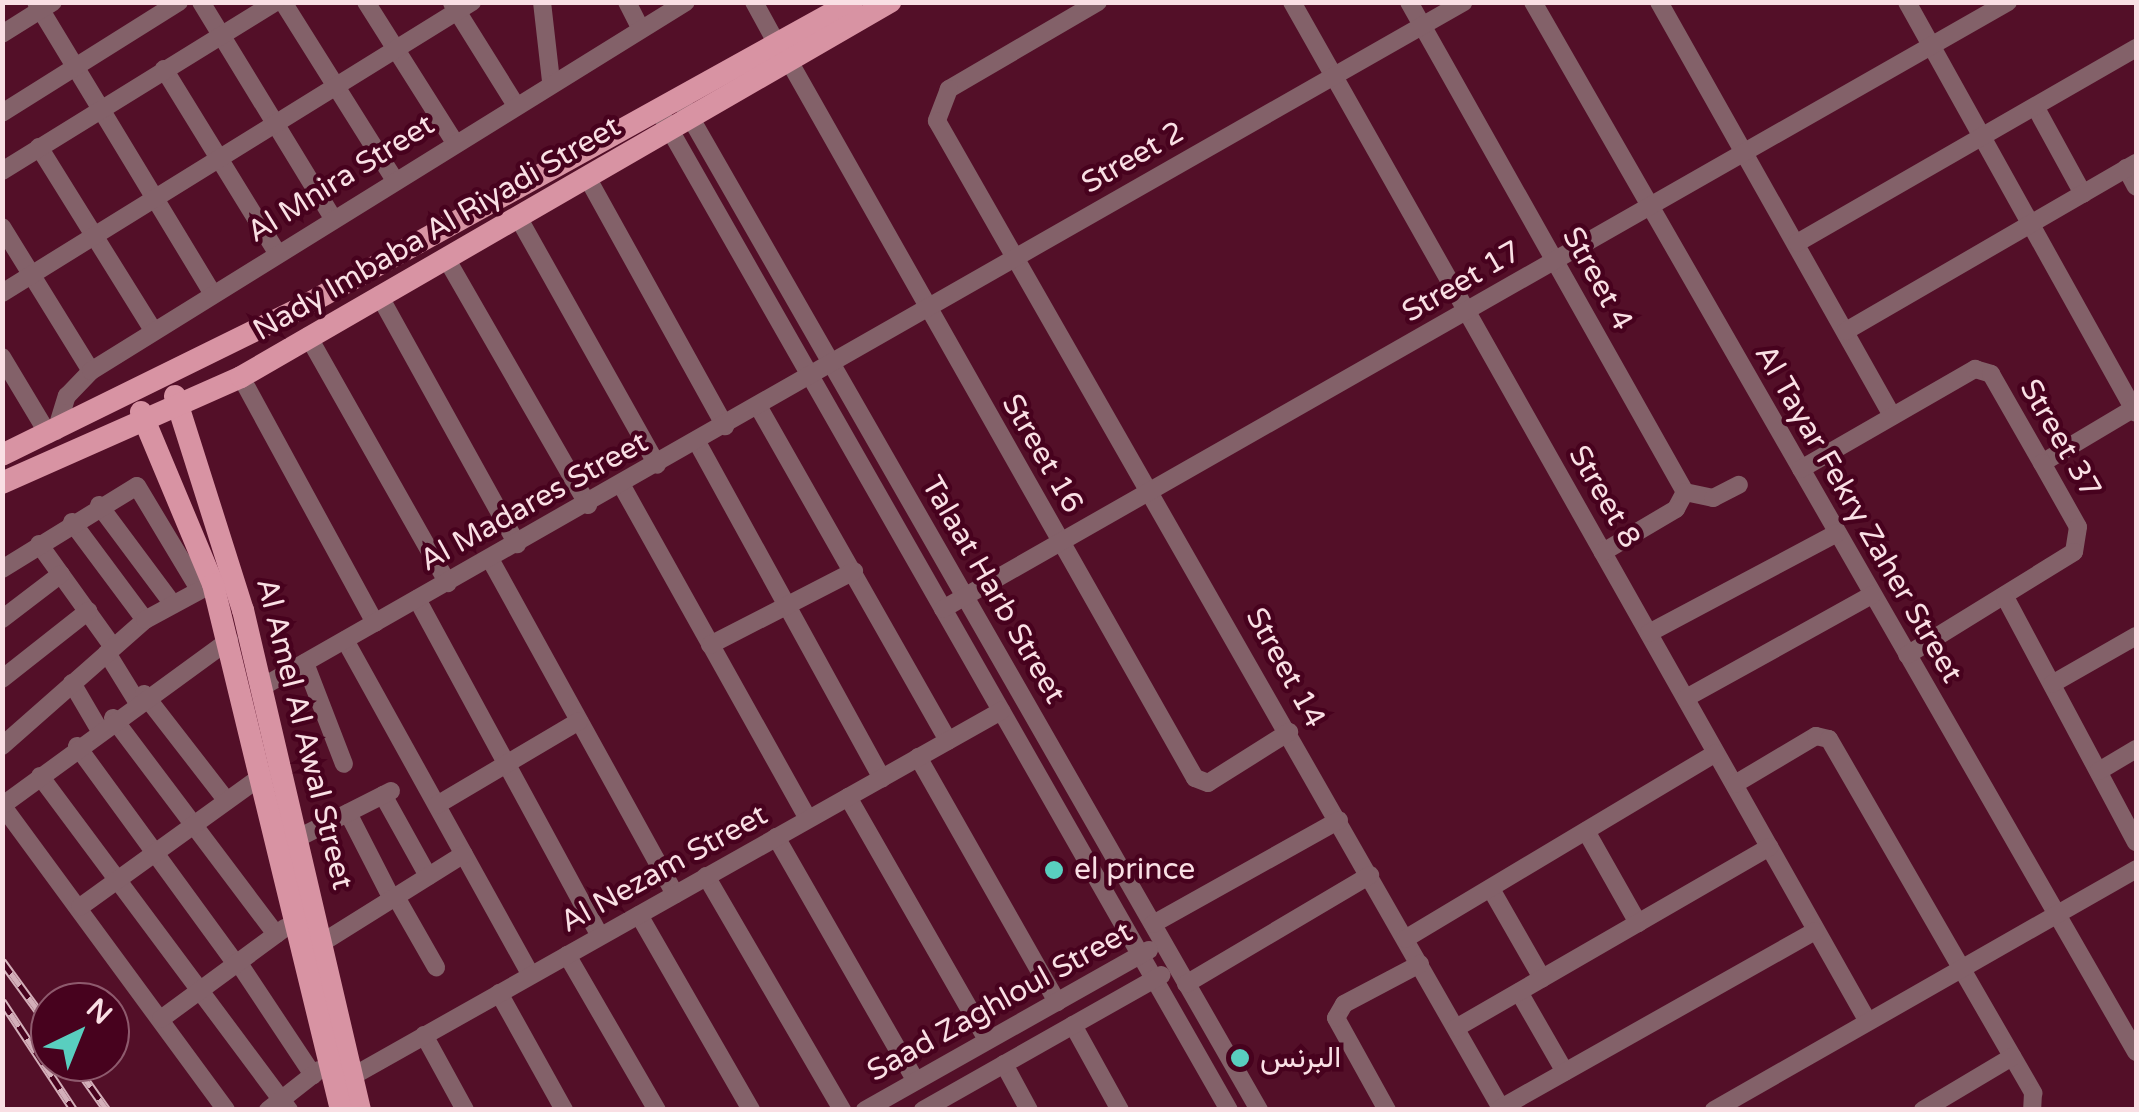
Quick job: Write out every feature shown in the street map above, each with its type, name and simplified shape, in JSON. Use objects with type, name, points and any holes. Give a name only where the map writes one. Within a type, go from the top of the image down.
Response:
[{"type":"main road","name":"Nady Imbaba Al Riyadi Street","points":[[783,52],[852,2]]},
{"type":"main road","name":"Nady Imbaba Al Riyadi Street","points":[[2,456],[168,378],[674,114],[783,52],[890,2]]},
{"type":"main road","name":"Nady Imbaba Al Riyadi Street","points":[[2,483],[146,423],[241,376],[587,177],[674,114]]},
{"type":"main road","name":"Al Amel Al Awal Street","points":[[168,378],[180,407],[262,687],[300,837],[316,946],[322,1068],[341,1110]]},
{"type":"main road","name":"Al Amel Al Awal Street","points":[[134,395],[229,640],[298,918],[316,946],[360,1110]]},
{"type":"street","points":[[2,114],[178,2]]},
{"type":"street","points":[[202,2],[332,217]]},
{"type":"street","points":[[2,171],[280,2],[394,179]]},
{"type":"street","points":[[366,2],[454,141]]},
{"type":"street","points":[[542,2],[551,81]]},
{"type":"street","points":[[627,2],[641,28]]},
{"type":"street","name":"Al Mnira Street","points":[[52,432],[67,396],[91,371],[276,251],[686,2]]},
{"type":"street","name":"Street 16","points":[[754,2],[1198,781],[1289,732]]},
{"type":"street","name":"Street 8","points":[[1292,2],[1867,1020]]},
{"type":"street","name":"Street 4","points":[[1409,2],[1685,492]]},
{"type":"street","name":"Street 2","points":[[831,363],[1464,2]]},
{"type":"street","name":"Al Tayar Fekry Zaher Street","points":[[1533,2],[2136,1052]]},
{"type":"street","points":[[1659,2],[1892,416]]},
{"type":"street","points":[[1907,2],[2029,225],[2136,409],[2042,463]]},
{"type":"street","name":"Street 17","points":[[943,609],[2008,2]]},
{"type":"street","points":[[1018,255],[937,121],[938,103],[1091,4]]},
{"type":"street","points":[[2,34],[44,5],[73,69],[212,292]]},
{"type":"street","points":[[2,293],[396,50],[461,5],[515,104]]},
{"type":"street","points":[[1797,243],[2136,48]]},
{"type":"street","points":[[164,70],[276,251]]},
{"type":"street","points":[[2036,108],[2082,194]]},
{"type":"street","name":"Talaat Harb Street","points":[[674,114],[831,363],[1259,1110]]},
{"type":"street","name":"Talaat Harb Street","points":[[674,114],[810,376],[1229,1110]]},
{"type":"street","points":[[39,148],[154,330]]},
{"type":"street","points":[[1846,331],[2131,165],[2136,186]]},
{"type":"street","points":[[587,177],[725,426]]},
{"type":"street","points":[[518,217],[657,465]]},
{"type":"street","points":[[2,226],[91,371]]},
{"type":"street","name":"Street 14","points":[[1018,255],[1502,1109]]},
{"type":"street","points":[[446,258],[588,505]]},
{"type":"street","points":[[380,295],[517,544]]},
{"type":"street","points":[[308,336],[448,582]]},
{"type":"street","points":[[2,357],[52,432]]},
{"type":"street","name":"Al Madares Street","points":[[262,687],[622,486],[831,363]]},
{"type":"street","name":"Street 37","points":[[1801,468],[1983,369],[2042,463],[2078,544],[2005,597],[1907,655]]},
{"type":"street","points":[[241,376],[375,622]]},
{"type":"street","points":[[758,406],[948,741]]},
{"type":"street","points":[[697,442],[882,778]]},
{"type":"street","points":[[1603,552],[1676,509],[1685,492],[1713,498],[1739,485]]},
{"type":"street","points":[[2,568],[128,486],[144,490],[206,587],[172,602],[146,620],[6,734]]},
{"type":"street","points":[[622,486],[808,819]]},
{"type":"street","points":[[99,506],[172,602]]},
{"type":"street","points":[[72,522],[146,620]]},
{"type":"street","points":[[1649,632],[1838,533]]},
{"type":"street","points":[[39,544],[88,611],[140,697],[228,800]]},
{"type":"street","points":[[490,559],[675,894]]},
{"type":"street","points":[[710,645],[854,571]]},
{"type":"street","points":[[2,619],[60,574]]},
{"type":"street","points":[[1686,698],[1872,595]]},
{"type":"street","points":[[2005,597],[2136,842]]},
{"type":"street","points":[[417,599],[600,936]]},
{"type":"street","points":[[2,679],[88,611]]},
{"type":"street","points":[[2052,684],[2136,636]]},
{"type":"street","points":[[226,1110],[3,805],[140,697],[229,640]]},
{"type":"street","points":[[346,640],[531,975]]},
{"type":"street","points":[[305,663],[344,764]]},
{"type":"street","points":[[72,683],[194,825],[276,934]]},
{"type":"street","name":"Al Nezam Street","points":[[353,1076],[1002,711]]},
{"type":"street","points":[[437,805],[579,722]]},
{"type":"street","points":[[1735,784],[1816,736],[1829,739],[2033,1093],[2032,1110]]},
{"type":"street","points":[[40,776],[120,878],[280,1106],[322,1068],[237,963],[77,746]]},
{"type":"street","points":[[2100,770],[2136,750]]},
{"type":"street","points":[[1406,939],[1716,752]]},
{"type":"street","points":[[918,757],[1057,1002]]},
{"type":"street","points":[[80,907],[263,775]]},
{"type":"street","points":[[300,837],[387,793],[428,876]]},
{"type":"street","points":[[848,797],[987,1040]]},
{"type":"street","points":[[348,812],[436,967]]},
{"type":"street","points":[[1152,924],[1339,820]]},
{"type":"street","points":[[1586,831],[1638,923]]},
{"type":"street","points":[[776,837],[916,1081]]},
{"type":"street","points":[[1456,1028],[1770,847]]},
{"type":"street","points":[[316,946],[464,854]]},
{"type":"street","points":[[1722,1108],[1959,966],[2136,869]]},
{"type":"street","points":[[1186,984],[1370,875]]},
{"type":"street","points":[[706,876],[842,1110]]},
{"type":"street","points":[[1491,889],[1542,978]]},
{"type":"street","points":[[639,914],[751,1110]]},
{"type":"street","points":[[161,1020],[298,918]]},
{"type":"street","points":[[1502,1109],[1815,931]]},
{"type":"street","name":"Saad Zaghloul Street","points":[[865,1110],[1162,942]]},
{"type":"street","points":[[567,955],[657,1110]]},
{"type":"street","points":[[1386,1110],[1336,1018],[1344,1004],[1420,964]]},
{"type":"street","name":"Saad Zaghloul Street","points":[[931,1107],[1177,966]]},
{"type":"street","points":[[1519,992],[1565,1072]]},
{"type":"street","points":[[499,994],[564,1110]]},
{"type":"street","points":[[1073,1025],[1120,1110]]},
{"type":"street","points":[[424,1036],[465,1110]]},
{"type":"street","points":[[1922,1110],[2012,1057]]},
{"type":"street","points":[[1004,1064],[1029,1110]]},
{"type":"railway","points":[[2,961],[30,1000]]},
{"type":"railway","points":[[2,1001],[74,1110]]},
{"type":"railway","points":[[87,1082],[107,1110]]},
{"type":"place","name":"el prince","points":[[1054,870]]},
{"type":"place","name":"البرنس","points":[[1240,1058]]}]
